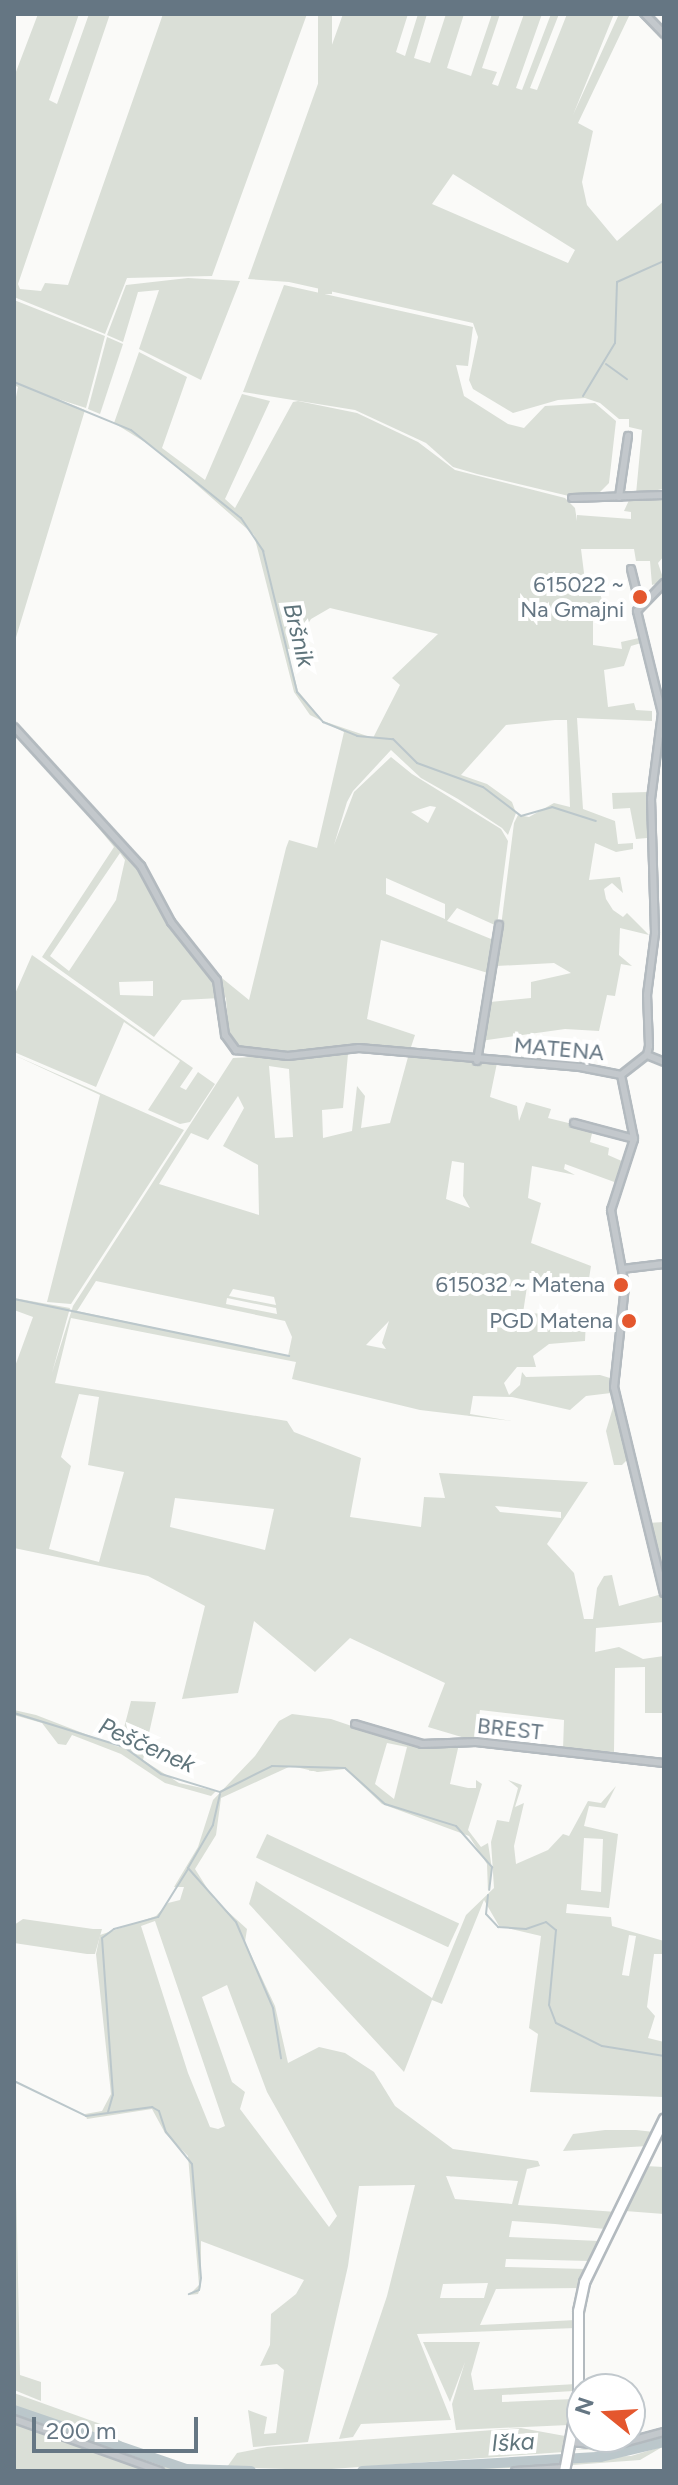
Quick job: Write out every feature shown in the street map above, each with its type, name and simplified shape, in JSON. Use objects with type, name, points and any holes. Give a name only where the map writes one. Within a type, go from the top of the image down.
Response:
[{"type":"street","points":[[645,14],[664,34]]},
{"type":"street","points":[[619,497],[628,436]]},
{"type":"street","points":[[572,498],[664,495]]},
{"type":"street","points":[[621,1075],[647,1055],[655,933],[651,799],[662,713],[637,620],[640,605],[631,569]]},
{"type":"street","points":[[640,605],[664,583]]},
{"type":"street","name":"MATENA","points":[[14,727],[141,866],[171,922],[217,980],[225,1035],[236,1050],[288,1056],[359,1048],[477,1061],[580,1067],[621,1075],[634,1139],[611,1210],[622,1269],[615,1398],[664,1593]]},
{"type":"street","points":[[477,1061],[499,925]]},
{"type":"street","points":[[647,1055],[664,1062]]},
{"type":"street","points":[[574,1123],[634,1139]]},
{"type":"street","points":[[622,1269],[664,1264]]},
{"type":"street","name":"BREST","points":[[355,1724],[409,1742],[476,1742],[664,1763]]},
{"type":"street","points":[[578,2373],[578,2311],[584,2282],[664,2118]]},
{"type":"street","points":[[14,2419],[160,2471]]},
{"type":"street","points":[[515,2471],[564,2468]]},
{"type":"shaded area","points":[[38,14],[79,14],[49,100],[57,104],[89,14],[110,14],[18,284],[20,289],[41,291],[45,283],[68,285],[163,14],[307,14],[212,276],[127,278],[105,334],[14,297],[14,77]]},
{"type":"shaded area","points":[[318,14],[332,14],[332,294],[318,294]]},
{"type":"shaded area","points":[[343,14],[408,14],[396,52],[405,56],[418,14],[427,14],[414,58],[430,63],[446,14],[464,14],[447,68],[471,76],[492,14],[500,14],[482,68],[497,72],[492,84],[498,86],[524,14],[542,14],[516,88],[522,90],[551,14],[559,14],[530,88],[537,90],[567,14],[614,14],[573,115],[619,14],[630,14],[578,123],[593,131],[582,182],[587,205],[617,241],[664,201],[663,489],[636,494],[642,430],[629,427],[629,419],[619,419],[600,403],[585,398],[558,400],[513,413],[473,389],[469,380],[478,337],[473,323],[289,282],[248,279]],"holes":[[[453,174],[575,250],[568,263],[432,204]]]},
{"type":"shaded area","points":[[188,278],[240,281],[201,380],[139,349],[159,290],[138,292],[123,342],[107,335],[126,285]]},
{"type":"shaded area","points":[[284,285],[473,327],[468,366],[456,365],[464,396],[508,424],[524,428],[545,406],[595,403],[616,421],[609,483],[600,492],[573,497],[477,474],[453,467],[426,443],[355,410],[243,392]]},
{"type":"shaded area","points":[[14,300],[105,336],[86,408],[58,399],[85,410],[14,644],[14,407],[18,387],[14,385]]},
{"type":"shaded area","points":[[107,337],[123,344],[100,414],[88,409]]},
{"type":"shaded area","points":[[139,352],[187,377],[162,448],[205,480],[242,394],[270,401],[225,499],[235,508],[293,402],[298,401],[357,413],[418,442],[455,470],[565,498],[575,508],[577,521],[577,515],[631,519],[631,512],[624,511],[630,498],[664,497],[664,556],[658,563],[664,581],[652,585],[650,561],[636,561],[634,549],[581,549],[585,581],[597,582],[605,611],[593,618],[593,645],[622,649],[621,642],[639,638],[641,643],[631,646],[624,666],[604,670],[608,707],[634,703],[636,710],[652,711],[652,721],[577,718],[583,809],[615,821],[618,844],[633,843],[633,849],[616,852],[595,843],[589,880],[620,877],[623,893],[612,883],[604,889],[606,899],[613,910],[623,917],[627,913],[649,935],[620,928],[619,955],[632,966],[621,964],[615,996],[607,995],[599,1031],[565,1029],[480,1041],[490,1002],[531,998],[531,982],[571,973],[554,963],[496,966],[514,823],[518,815],[529,817],[554,803],[570,807],[567,720],[555,720],[506,725],[461,775],[487,784],[512,802],[516,813],[508,835],[502,828],[458,799],[421,778],[391,750],[353,791],[334,845],[354,792],[391,757],[412,774],[501,829],[508,841],[497,926],[457,908],[447,921],[496,941],[491,974],[381,940],[367,1019],[415,1035],[409,1053],[355,1046],[272,1053],[246,1050],[229,1037],[226,999],[217,974],[249,1000],[286,848],[289,840],[317,848],[344,732],[310,715],[294,692],[254,535],[156,449],[114,423]],"holes":[[[330,608],[438,634],[392,678],[400,685],[373,738],[323,721],[298,691],[287,649],[292,649],[311,619]],[[430,806],[436,807],[428,823],[411,812]],[[386,878],[445,904],[445,919],[386,894]]]},
{"type":"shaded area","points":[[62,783],[136,863],[162,913],[217,985],[220,998],[182,1000],[154,1037],[42,957],[114,847]],"holes":[[[120,853],[125,860],[116,900],[69,971],[50,956]],[[153,981],[153,996],[120,995],[119,982]]]},
{"type":"shaded area","points":[[648,792],[647,838],[636,839],[630,808],[613,809],[612,793]]},
{"type":"shaded area","points":[[32,955],[193,1068],[180,1087],[186,1090],[198,1072],[215,1084],[190,1122],[180,1124],[148,1110],[180,1061],[124,1022],[96,1087],[14,1052],[14,996]]},
{"type":"shaded area","points":[[362,1051],[348,1054],[343,1108],[322,1110],[323,1138],[352,1131],[357,1086],[365,1096],[361,1128],[390,1123],[408,1057],[497,1063],[490,1097],[517,1106],[519,1121],[526,1102],[551,1109],[548,1118],[593,1129],[590,1142],[609,1148],[608,1155],[624,1162],[617,1183],[565,1164],[564,1169],[575,1175],[532,1166],[528,1198],[541,1203],[531,1243],[591,1266],[587,1291],[528,1280],[523,1313],[579,1315],[586,1320],[585,1341],[549,1344],[533,1356],[536,1367],[517,1367],[504,1383],[509,1395],[520,1385],[522,1372],[526,1377],[600,1375],[610,1378],[611,1393],[586,1396],[570,1410],[512,1397],[473,1396],[470,1414],[512,1421],[420,1410],[292,1379],[296,1362],[71,1318],[55,1383],[287,1421],[294,1432],[361,1458],[350,1517],[421,1527],[424,1497],[445,1498],[439,1473],[588,1482],[547,1544],[574,1573],[584,1619],[593,1619],[597,1588],[604,1576],[612,1575],[619,1606],[662,1594],[664,1598],[664,1622],[596,1628],[595,1652],[619,1647],[643,1659],[664,1656],[664,1713],[645,1713],[645,1667],[615,1668],[614,1752],[563,1750],[564,1720],[480,1710],[475,1741],[428,1727],[445,1683],[350,1638],[315,1672],[254,1621],[238,1693],[182,1699],[205,1606],[148,1576],[14,1548],[14,1369],[33,1317],[14,1310],[14,1298],[70,1308],[52,1373],[73,1306],[233,1058]],"holes":[[[269,1066],[289,1069],[293,1137],[275,1138]],[[238,1096],[244,1108],[223,1146],[258,1165],[259,1215],[159,1184],[191,1133],[208,1140]],[[452,1161],[464,1163],[463,1196],[470,1208],[446,1199]],[[96,1281],[285,1321],[292,1337],[288,1356],[77,1311]],[[233,1289],[274,1297],[276,1305],[229,1296]],[[227,1298],[276,1308],[277,1314],[226,1304]],[[492,1312],[521,1313],[521,1329],[491,1327]],[[389,1321],[382,1343],[386,1349],[366,1345]],[[79,1394],[99,1397],[88,1465],[124,1472],[99,1562],[49,1549],[71,1466],[61,1457]],[[175,1498],[274,1509],[265,1550],[170,1527]],[[495,1506],[561,1512],[561,1518],[500,1512]]]},
{"type":"shaded area","points":[[14,1055],[184,1130],[71,1304],[47,1302],[100,1095]]},
{"type":"shaded area","points":[[614,1404],[629,1458],[622,1465],[614,1465],[606,1431]]},
{"type":"shaded area","points":[[664,1522],[664,1583],[647,1523]]},
{"type":"shaded area","points":[[131,1701],[156,1702],[143,1760],[179,1783],[216,1791],[211,1796],[165,1783],[121,1754],[72,1735],[66,1745],[58,1744],[42,1723],[14,1715],[14,1710],[36,1715],[119,1747]]},
{"type":"shaded area","points":[[292,1714],[331,1719],[402,1743],[459,1744],[450,1784],[476,1788],[476,1780],[482,1784],[468,1830],[481,1847],[488,1843],[492,1869],[488,1892],[487,1864],[469,1836],[382,1804],[345,1769],[318,1772],[291,1766],[221,1798],[216,1835],[195,1869],[214,1899],[247,1929],[245,1942],[275,2006],[288,2063],[319,2047],[345,2053],[374,2072],[395,2106],[453,2149],[538,2161],[540,2166],[527,2169],[518,2205],[617,2212],[590,2261],[506,2259],[505,2267],[586,2269],[580,2288],[496,2289],[480,2325],[576,2320],[576,2328],[417,2334],[451,2420],[361,2424],[353,2437],[339,2439],[387,2296],[415,2185],[359,2186],[348,2266],[308,2442],[253,2447],[248,2410],[267,2417],[264,2434],[276,2433],[284,2370],[277,2364],[260,2366],[270,2345],[271,2314],[296,2294],[304,2280],[201,2241],[201,2286],[198,2294],[189,2295],[199,2285],[188,2156],[165,2133],[152,2109],[87,2119],[85,2114],[102,2111],[111,2094],[96,1954],[100,1935],[156,1916],[168,1903],[180,1900],[184,1887],[174,1887],[198,1847],[213,1800],[255,1756],[279,1721]],"holes":[[[387,1743],[407,1747],[394,1799],[375,1784]],[[155,1921],[225,2126],[218,2129],[210,2127],[188,2073],[141,1926]],[[227,1985],[267,2092],[337,2216],[329,2227],[240,2109],[245,2092],[232,2082],[202,1997]],[[446,2176],[518,2181],[512,2204],[455,2199]],[[512,2221],[605,2229],[599,2241],[509,2237]],[[488,2283],[484,2298],[440,2298],[443,2284]]]},
{"type":"shaded area","points":[[508,1780],[522,1785],[515,1807],[524,1803],[514,1846],[516,1864],[548,1850],[563,1834],[569,1836],[588,1801],[601,1803],[616,1786],[605,1808],[589,1806],[584,1826],[618,1834],[609,1908],[567,1904],[566,1913],[611,1917],[612,1926],[664,1941],[664,1954],[654,1954],[647,2007],[655,2016],[648,2038],[664,2042],[664,2097],[530,2092],[538,2034],[529,2028],[541,1936],[499,1926],[484,1900],[442,2004],[432,2000],[404,2072],[249,1904],[256,1881],[432,1998],[466,1915],[494,1888],[491,1842],[497,1820],[509,1822],[518,1788]],"holes":[[[584,1838],[603,1839],[601,1892],[581,1890]],[[629,1935],[636,1936],[629,1976],[622,1975]]]},
{"type":"shaded area","points":[[267,1834],[459,1924],[448,1947],[256,1858]]},
{"type":"shaded area","points":[[23,1919],[102,1929],[95,1954],[14,1943],[14,1925]]},
{"type":"shaded area","points":[[14,2082],[20,2375],[41,2382],[41,2401],[14,2390]]},
{"type":"shaded area","points":[[605,2130],[654,2132],[648,2146],[563,2151],[573,2134]]},
{"type":"shaded area","points":[[645,2166],[664,2167],[664,2214],[625,2211]]},
{"type":"shaded area","points":[[423,2342],[480,2342],[471,2374],[474,2390],[566,2385],[566,2391],[502,2395],[502,2402],[566,2399],[566,2425],[456,2430],[452,2404],[465,2362],[450,2402]]},
{"type":"shaded area","points":[[14,2393],[109,2427],[111,2435],[127,2445],[14,2406]]},
{"type":"shaded area","points":[[14,2413],[151,2462],[182,2471],[164,2471]]},
{"type":"shaded area","points":[[14,2421],[140,2465],[138,2471],[14,2471]]},
{"type":"shaded area","points":[[521,2428],[565,2436],[564,2452],[318,2470],[227,2467],[237,2453],[267,2447]]},
{"type":"shaded area","points":[[664,2446],[640,2460],[573,2465],[567,2471],[571,2458],[631,2456]]},
{"type":"shaded area","points":[[562,2461],[539,2467],[432,2471],[449,2467]]},
{"type":"waterway","points":[[638,14],[664,39]]},
{"type":"waterway","points":[[583,396],[615,343],[617,282],[664,261]]},
{"type":"waterway","points":[[606,364],[627,379]]},
{"type":"waterway","name":"Bršnik","points":[[14,382],[131,430],[241,518],[263,551],[297,692],[323,722],[357,736],[393,739],[417,763],[483,787],[521,816],[552,807],[596,821]]},
{"type":"waterway","points":[[14,1299],[289,1356]]},
{"type":"waterway","name":"Peščenek","points":[[14,1713],[124,1747],[161,1774],[220,1792],[272,1766],[345,1768],[385,1804],[456,1826],[492,1867],[489,1890]]},
{"type":"waterway","points":[[220,1794],[213,1825],[188,1868],[236,1922],[273,2008],[281,2058]]},
{"type":"waterway","points":[[108,2112],[113,2095],[102,1938],[114,1929],[158,1917],[188,1869]]},
{"type":"waterway","name":"Peščenek","points":[[488,1895],[486,1914],[498,1927],[526,1929],[546,1922],[556,1930],[549,2005],[556,2023],[602,2046],[664,2056]]},
{"type":"waterway","points":[[14,2081],[86,2116],[152,2107],[159,2111],[166,2132],[192,2164],[201,2278],[199,2290],[189,2294]]},
{"type":"waterway","name":"Iška","points":[[14,2410],[186,2469],[251,2471]]},
{"type":"waterway","name":"Iška","points":[[362,2471],[601,2457],[664,2442]]},
{"type":"place","name":"615022 ~ Na Gmajni","points":[[640,597]]},
{"type":"place","name":"615032 ~ Matena","points":[[621,1285]]},
{"type":"place","name":"PGD Matena","points":[[629,1321]]}]
